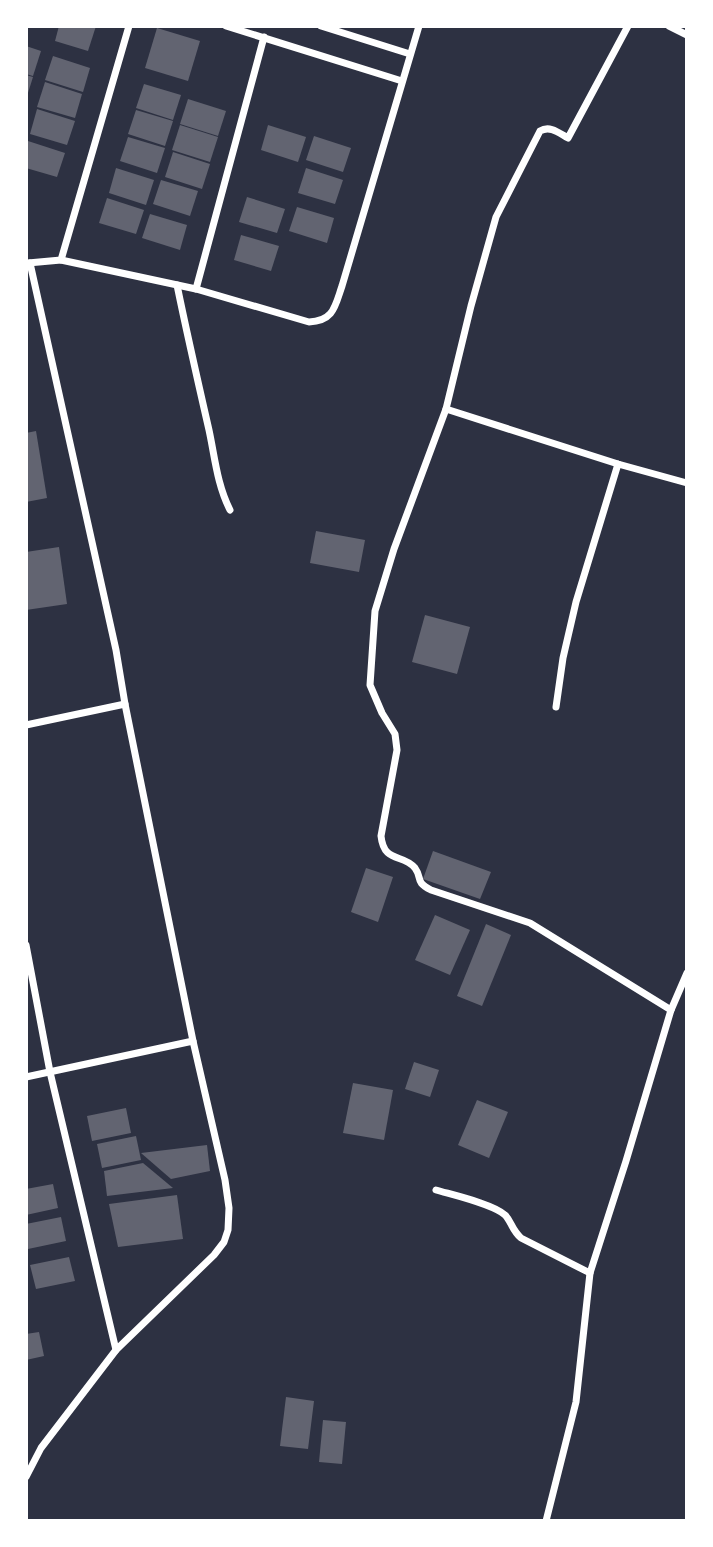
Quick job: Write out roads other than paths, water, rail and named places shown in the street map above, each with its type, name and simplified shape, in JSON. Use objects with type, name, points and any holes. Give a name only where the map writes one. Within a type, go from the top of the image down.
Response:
[{"type":"street","points":[[61,260],[129,26]]},
{"type":"street","points":[[226,26],[402,81]]},
{"type":"street","points":[[321,26],[410,54]]},
{"type":"street","points":[[26,1477],[41,1448],[116,1350],[214,1255],[224,1242],[229,1219],[225,1180],[193,1041],[116,650],[28,263],[61,260],[196,289],[309,322],[318,322],[328,316],[333,311],[342,286],[419,26]]},
{"type":"street","points":[[628,26],[568,138],[551,129],[540,131],[496,217],[446,409],[398,537],[375,611],[370,685],[394,734],[397,750],[381,836],[387,853],[413,866],[422,885],[431,890],[530,923],[671,1010]]},
{"type":"street","points":[[669,26],[687,35]]},
{"type":"street","points":[[196,289],[264,37]]},
{"type":"street","points":[[177,285],[217,476],[230,510]]},
{"type":"street","points":[[446,409],[618,464],[687,482]]},
{"type":"street","points":[[556,707],[569,629],[618,464]]},
{"type":"street","points":[[26,724],[125,704]]},
{"type":"street","points":[[26,945],[50,1072],[116,1350]]},
{"type":"street","points":[[546,1521],[576,1402],[590,1273],[671,1010],[687,973]]},
{"type":"street","points":[[26,1077],[193,1041]]},
{"type":"street","points":[[436,1190],[504,1214],[513,1230],[526,1241],[590,1273]]}]
